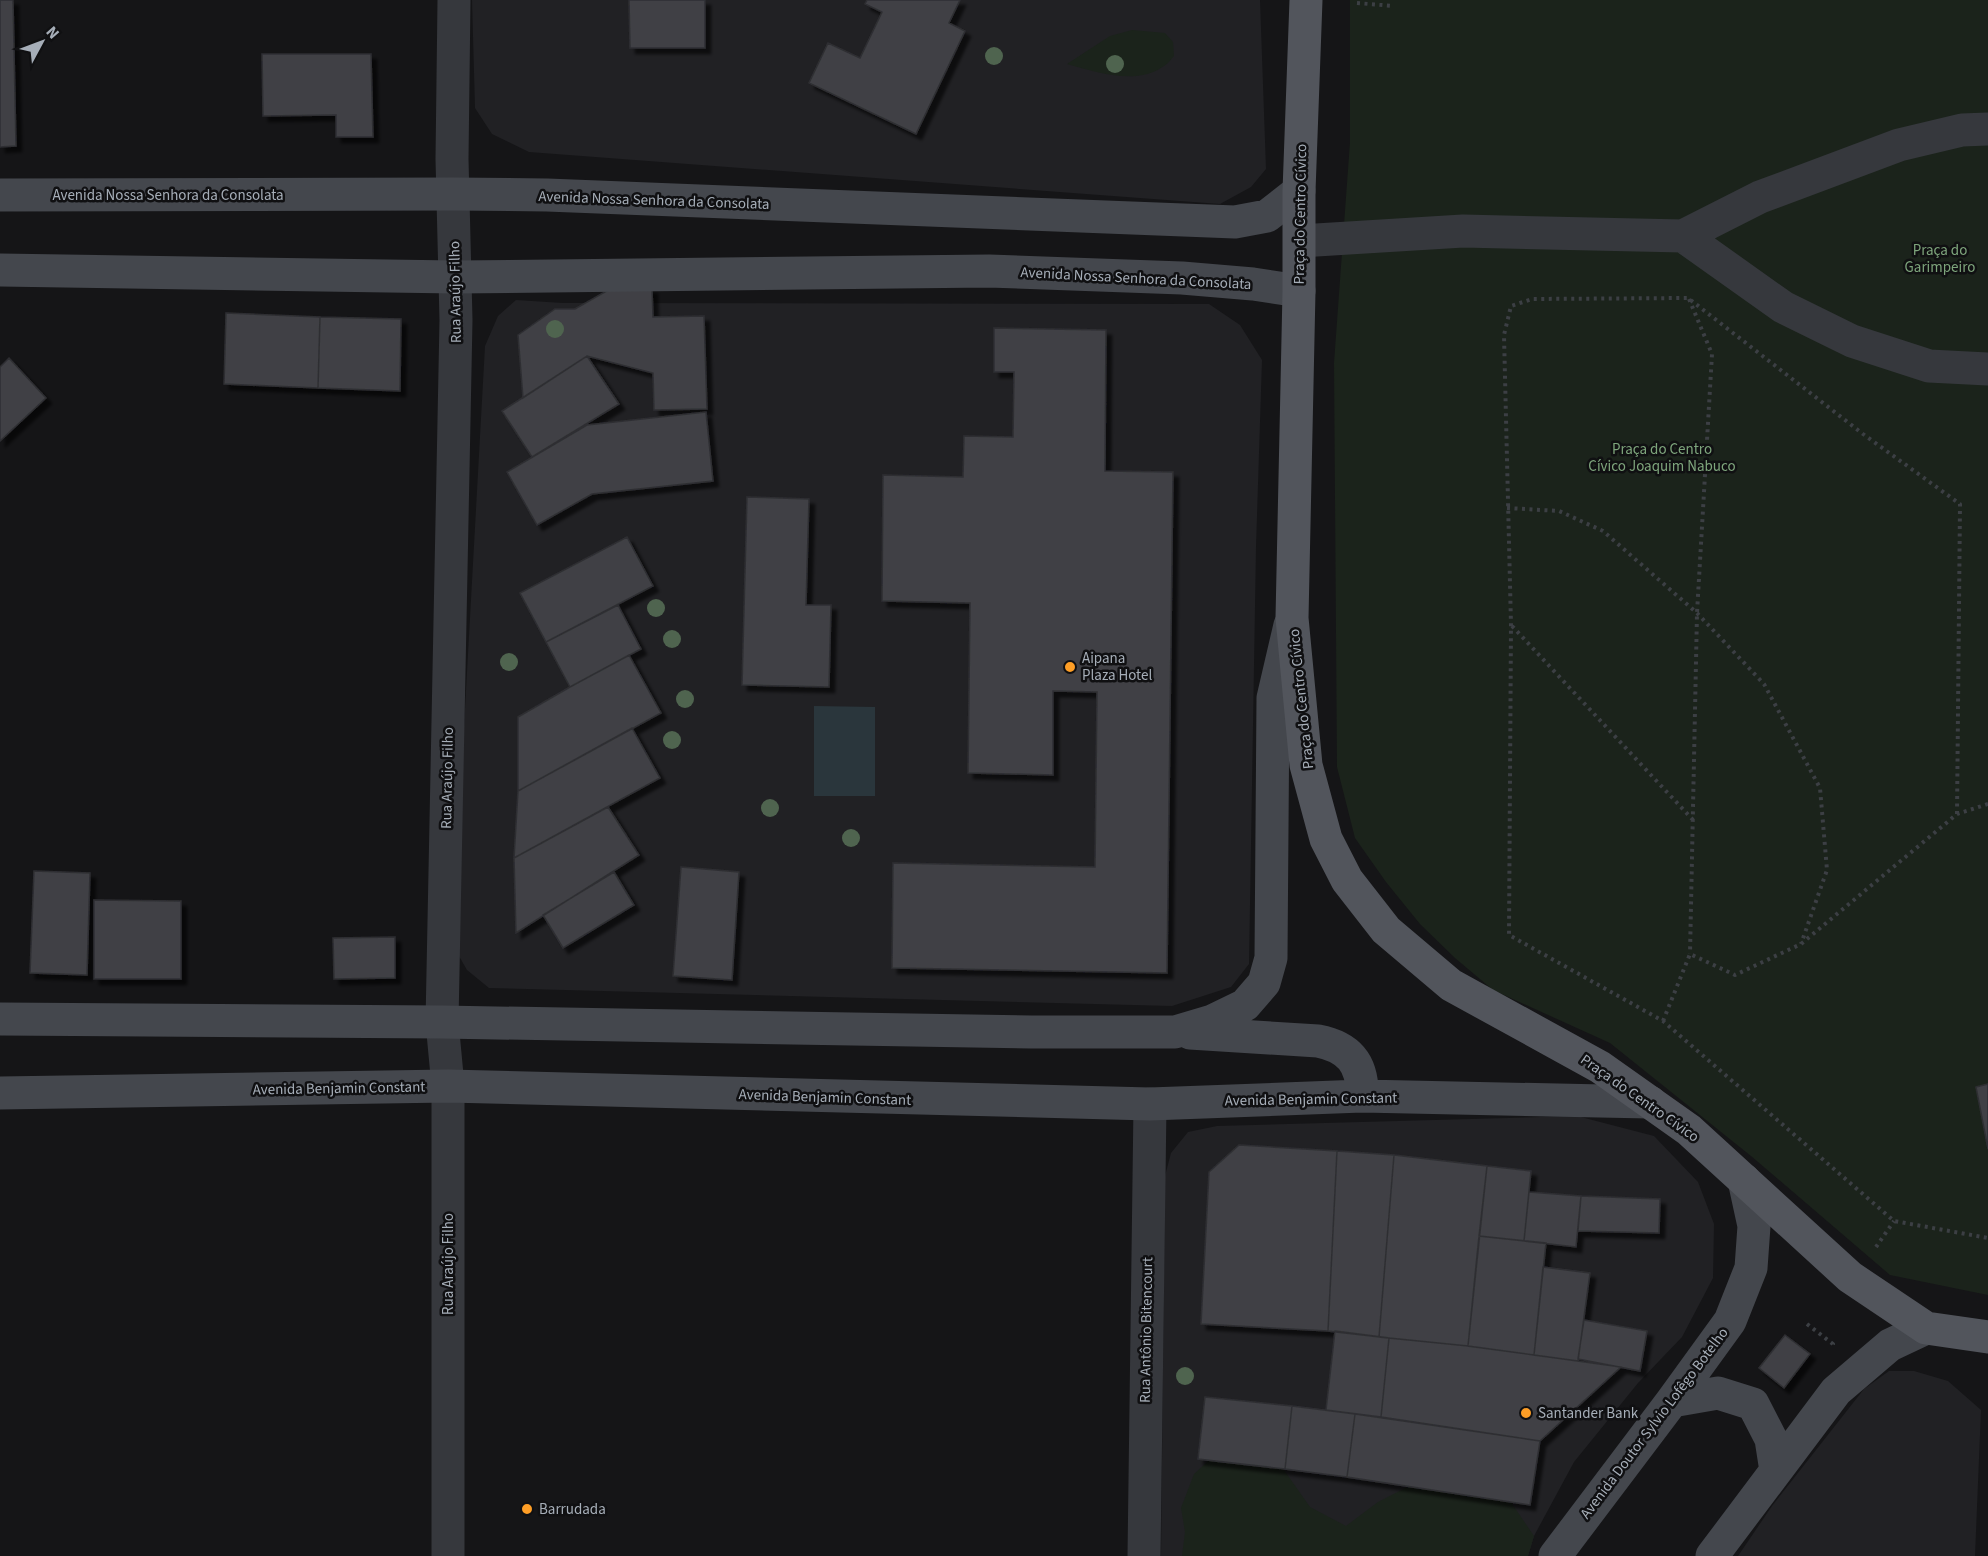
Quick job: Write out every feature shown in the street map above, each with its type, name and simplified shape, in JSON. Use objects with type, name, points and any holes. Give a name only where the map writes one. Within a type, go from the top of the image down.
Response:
[{"type":"main road","name":"Praça do Centro Cívico","points":[[1306,0],[1299,191],[1300,242],[1292,618],[1306,765],[1326,839],[1347,880],[1386,930],[1451,985],[1600,1067],[1689,1130],[1850,1276],[1926,1328],[1988,1337]]},
{"type":"main road","name":"Avenida Nossa Senhora da Consolata","points":[[0,195],[453,194],[558,196],[1235,222],[1267,216],[1299,191]]},
{"type":"main road","name":"Avenida Nossa Senhora da Consolata","points":[[0,270],[455,277],[989,271],[1182,278],[1253,284],[1299,291]]},
{"type":"main road","points":[[1175,1032],[1212,1021],[1245,1005],[1264,983],[1271,958],[1273,698],[1292,618]]},
{"type":"main road","points":[[0,1019],[442,1022],[1031,1032],[1175,1032],[1318,1041],[1335,1045],[1349,1055],[1359,1068],[1362,1096]]},
{"type":"main road","name":"Avenida Benjamin Constant","points":[[0,1093],[448,1086],[1150,1104],[1362,1096],[1650,1102]]},
{"type":"main road","name":"Avenida Doutor Sylvio Lofêgo Botelho","points":[[1555,1556],[1730,1321],[1751,1268],[1754,1226],[1744,1180]]},
{"type":"main road","points":[[1712,1556],[1836,1391],[1890,1345],[1926,1328]]},
{"type":"main road","points":[[1672,1401],[1718,1393],[1753,1404],[1771,1439],[1776,1471]]},
{"type":"street","name":"Rua Araújo Filho","points":[[448,1556],[448,1086],[442,1022],[456,320],[453,194],[454,0]]},
{"type":"street","points":[[1300,242],[1464,231],[1683,236],[1760,197],[1899,145],[1962,130],[1988,129]]},
{"type":"street","points":[[1683,236],[1783,307],[1852,340],[1929,366],[1988,369]]},
{"type":"street","name":"Rua Antônio Bitencourt","points":[[1144,1556],[1150,1104]]},
{"type":"path","points":[[1357,3],[1393,6]]},
{"type":"path","points":[[1957,814],[1960,504],[1863,434],[1688,298],[1532,298],[1511,306],[1504,335],[1511,625],[1509,935],[1663,1021],[1894,1221],[1988,1238]]},
{"type":"path","points":[[1663,1021],[1690,954],[1697,613],[1712,354],[1688,298]]},
{"type":"path","points":[[1507,508],[1559,511],[1603,531],[1697,613],[1764,684],[1820,788],[1827,870],[1801,944]]},
{"type":"path","points":[[1511,625],[1693,820]]},
{"type":"path","points":[[1690,954],[1735,975],[1801,944],[1957,814],[1988,804]]},
{"type":"path","points":[[1876,1247],[1894,1221]]},
{"type":"shaded area","points":[[472,0],[1260,0],[1266,169],[1251,187],[1220,204],[529,152],[492,134],[475,108]]},
{"type":"shaded area","points":[[516,300],[563,303],[1209,304],[1240,325],[1262,360],[1256,547],[1249,964],[1231,987],[1172,1006],[489,988],[467,970],[452,944],[485,346],[498,316]]},
{"type":"shaded area","points":[[814,706],[875,707],[875,796],[814,796]]},
{"type":"shaded area","points":[[1577,1116],[1654,1136],[1698,1182],[1714,1224],[1713,1278],[1682,1337],[1638,1383],[1574,1462],[1534,1536],[1528,1556],[1161,1556],[1165,1176],[1171,1153],[1188,1132],[1217,1126]]},
{"type":"shaded area","points":[[1889,1371],[1914,1371],[1948,1381],[1981,1410],[1975,1556],[1738,1556],[1772,1506],[1864,1389]]},
{"type":"green space","name":"Praça do Centro Cívico Joaquim Nabuco","points":[[1350,0],[1988,0],[1988,1295],[1890,1275],[1751,1156],[1610,1043],[1493,990],[1420,924],[1355,838],[1337,767],[1334,363],[1350,142]]},
{"type":"green space","points":[[1132,30],[1165,33],[1173,42],[1174,56],[1153,72],[1129,76],[1116,76],[1067,64],[1110,36]]},
{"type":"green space","points":[[1254,1451],[1284,1470],[1310,1507],[1346,1526],[1378,1502],[1417,1482],[1508,1498],[1534,1536],[1528,1556],[1182,1556],[1185,1532],[1181,1508],[1194,1474],[1216,1454]]},
{"type":"building","points":[[0,0],[13,0],[16,146],[0,147]]},
{"type":"building","points":[[629,0],[705,0],[705,48],[630,48]]},
{"type":"building","points":[[867,0],[960,0],[949,23],[965,31],[916,134],[809,83],[828,43],[860,58],[882,12],[865,4]]},
{"type":"building","points":[[262,54],[371,54],[373,137],[336,137],[336,115],[263,116]]},
{"type":"building","points":[[652,288],[653,317],[704,316],[707,409],[654,410],[653,373],[587,356],[523,398],[518,335],[555,309],[575,309],[610,289]]},
{"type":"building","points":[[226,313],[320,317],[318,388],[224,384]]},
{"type":"building","points":[[320,317],[401,319],[400,391],[318,388]]},
{"type":"building","name":"Aipana Plaza Hotel","points":[[994,328],[1106,330],[1105,471],[1173,472],[1167,973],[892,968],[893,863],[1095,867],[1097,692],[1053,691],[1053,775],[968,773],[970,603],[882,601],[883,475],[963,477],[964,436],[1013,437],[1014,372],[994,372]]},
{"type":"building","points":[[587,356],[619,404],[532,457],[502,411]]},
{"type":"building","points":[[9,358],[46,398],[0,441],[0,367]]},
{"type":"building","points":[[706,412],[713,481],[592,494],[537,525],[507,472],[587,425]]},
{"type":"building","points":[[747,497],[809,499],[806,605],[831,605],[829,687],[742,685]]},
{"type":"building","points":[[627,537],[653,586],[546,642],[520,593]]},
{"type":"building","points":[[618,605],[641,649],[570,687],[546,642]]},
{"type":"building","points":[[629,655],[661,713],[518,791],[518,717]]},
{"type":"building","points":[[632,728],[660,778],[514,858],[518,791]]},
{"type":"building","points":[[608,807],[639,855],[516,933],[514,858]]},
{"type":"building","points":[[681,867],[739,872],[732,980],[673,976]]},
{"type":"building","points":[[34,871],[90,873],[87,975],[30,973]]},
{"type":"building","points":[[614,872],[634,905],[563,948],[543,915]]},
{"type":"building","points":[[94,900],[181,901],[181,979],[94,979]]},
{"type":"building","points":[[395,937],[395,978],[334,979],[333,938]]},
{"type":"building","points":[[1988,1084],[1988,1149],[1976,1087]]},
{"type":"building","points":[[1239,1145],[1337,1151],[1328,1331],[1201,1324],[1209,1172]]},
{"type":"building","points":[[1337,1151],[1394,1155],[1379,1337],[1328,1331]]},
{"type":"building","points":[[1394,1155],[1487,1166],[1468,1346],[1379,1337]]},
{"type":"building","points":[[1487,1166],[1531,1171],[1524,1241],[1479,1236]]},
{"type":"building","points":[[1529,1192],[1581,1196],[1576,1247],[1524,1241]]},
{"type":"building","points":[[1581,1196],[1660,1199],[1659,1233],[1578,1231]]},
{"type":"building","points":[[1479,1236],[1546,1243],[1534,1355],[1468,1346]]},
{"type":"building","points":[[1543,1267],[1590,1273],[1578,1361],[1534,1355]]},
{"type":"building","points":[[1584,1320],[1647,1331],[1640,1371],[1578,1359]]},
{"type":"building","points":[[1335,1331],[1389,1338],[1381,1417],[1326,1410]]},
{"type":"building","points":[[1785,1335],[1810,1354],[1784,1388],[1759,1368]]},
{"type":"building","points":[[1389,1338],[1468,1346],[1621,1367],[1540,1441],[1381,1417]]},
{"type":"building","points":[[1205,1397],[1292,1406],[1285,1469],[1198,1459]]},
{"type":"building","points":[[1292,1406],[1355,1414],[1347,1477],[1285,1469]]},
{"type":"building","points":[[1355,1414],[1540,1441],[1530,1505],[1347,1477]]},
{"type":"place","name":"Aipana Plaza Hotel","points":[[1070,667]]},
{"type":"place","name":"Santander Bank","points":[[1526,1413]]},
{"type":"place","name":"Barrudada","points":[[527,1509]]},
{"type":"park label","name":"Praça do Garimpeiro","points":[[1940,258]]}]
